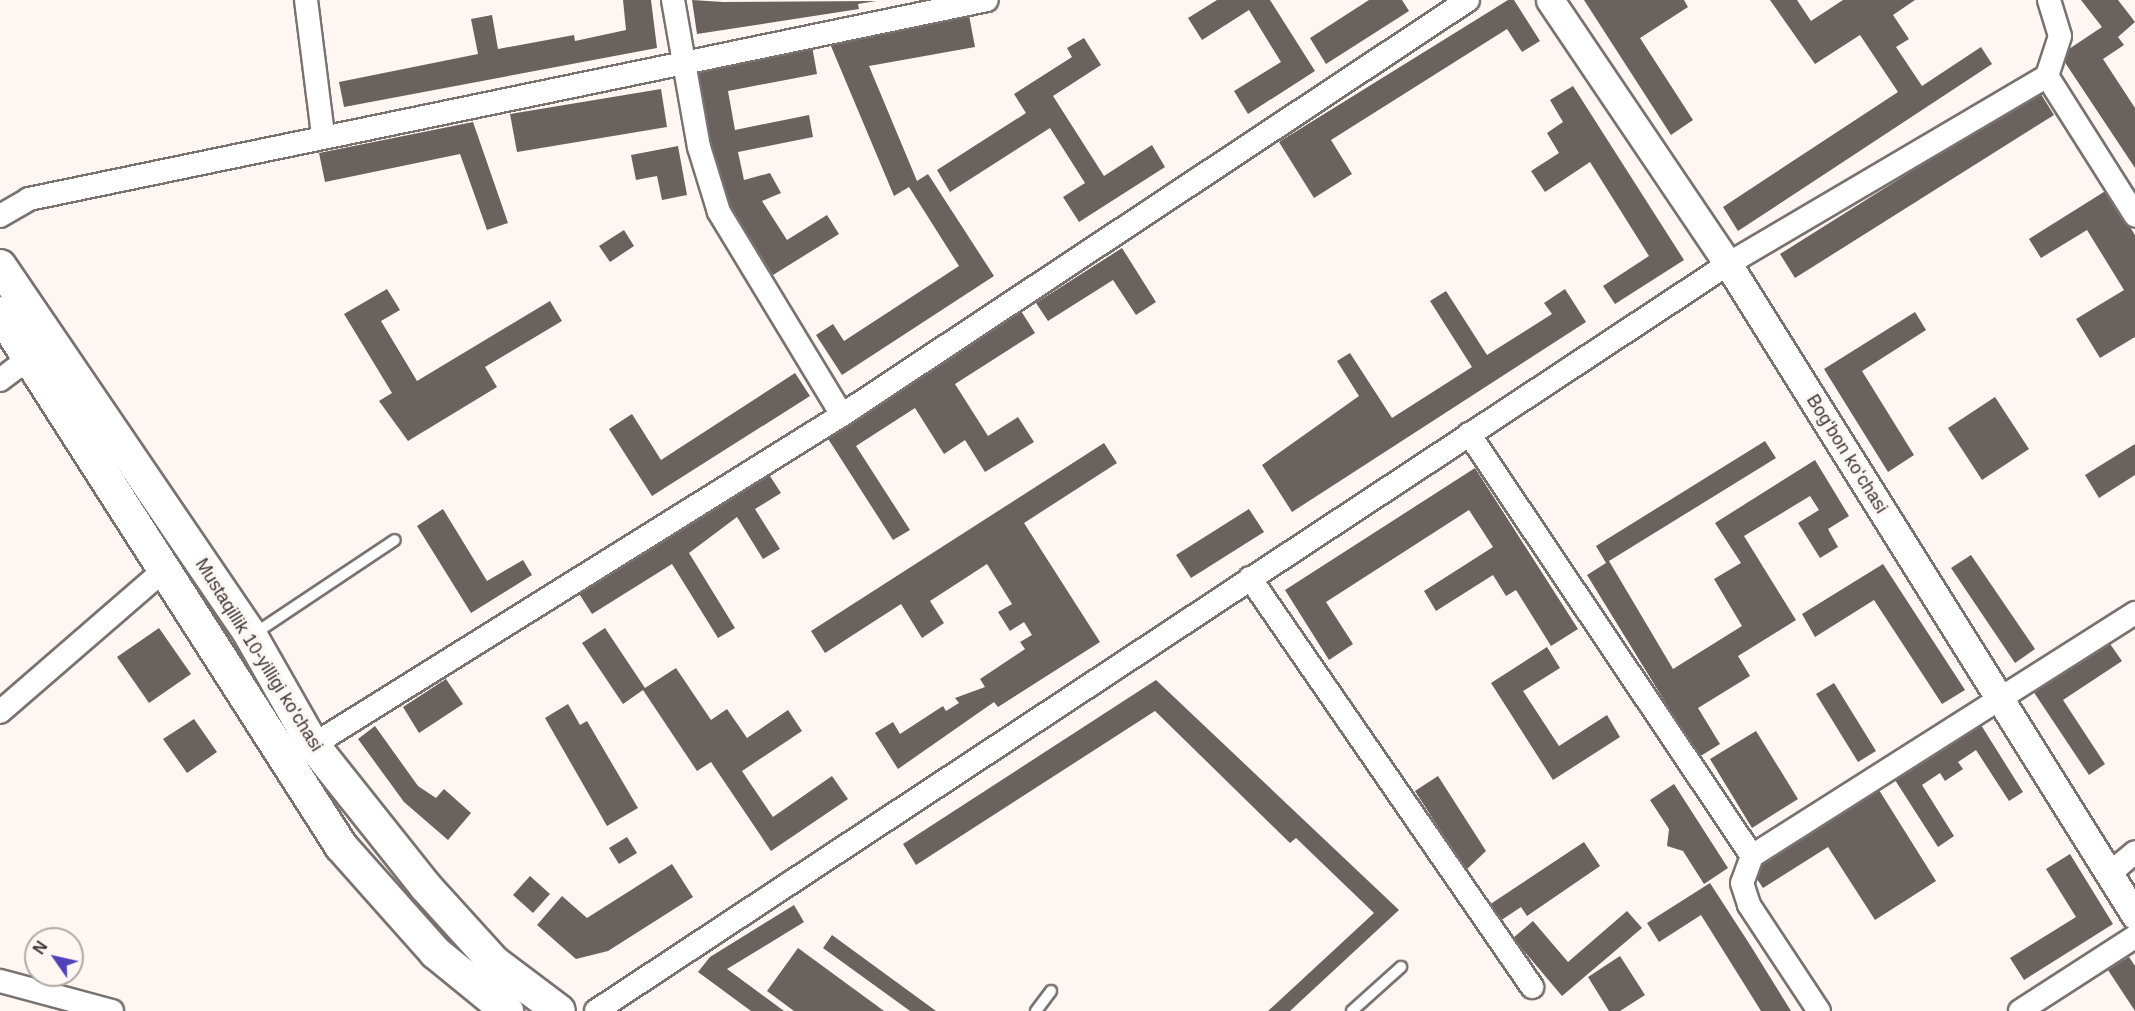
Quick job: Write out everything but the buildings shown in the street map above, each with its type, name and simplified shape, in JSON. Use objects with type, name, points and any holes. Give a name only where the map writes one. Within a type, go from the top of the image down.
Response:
[{"type":"main road","name":"Mustaqillik 10-yilligi ko'chasi","points":[[0,266],[251,636],[314,745],[425,886],[494,962],[559,1011]]},
{"type":"main road","name":"Mustaqillik 10-yilligi ko'chasi","points":[[0,313],[341,846],[436,953],[507,1011]]},
{"type":"street","points":[[306,0],[323,135]]},
{"type":"street","points":[[673,0],[681,63],[719,212],[842,415]]},
{"type":"street","points":[[0,216],[29,199],[323,135],[987,0]]},
{"type":"street","points":[[314,745],[842,415],[1468,0]]},
{"type":"street","name":"Bogʻbon koʻchasi","points":[[1550,0],[1728,264],[2135,915]]},
{"type":"street","points":[[596,1011],[1728,264],[2047,76],[2060,36],[2049,0]]},
{"type":"street","points":[[2047,76],[2135,215]]},
{"type":"street","points":[[0,380],[30,357]]},
{"type":"street","points":[[1469,434],[1752,856]]},
{"type":"street","points":[[0,712],[163,571]]},
{"type":"street","points":[[1250,578],[1532,987]]},
{"type":"street","points":[[1819,1011],[1749,905],[1742,883],[1752,856],[2135,613]]},
{"type":"street","points":[[2109,874],[2135,852]]},
{"type":"street","points":[[2020,1011],[2135,937]]},
{"type":"street","points":[[0,981],[112,1011]]},
{"type":"lane","points":[[251,636],[395,540]]},
{"type":"lane","points":[[1352,1011],[1401,967]]},
{"type":"lane","points":[[1036,1011],[1051,991]]}]
